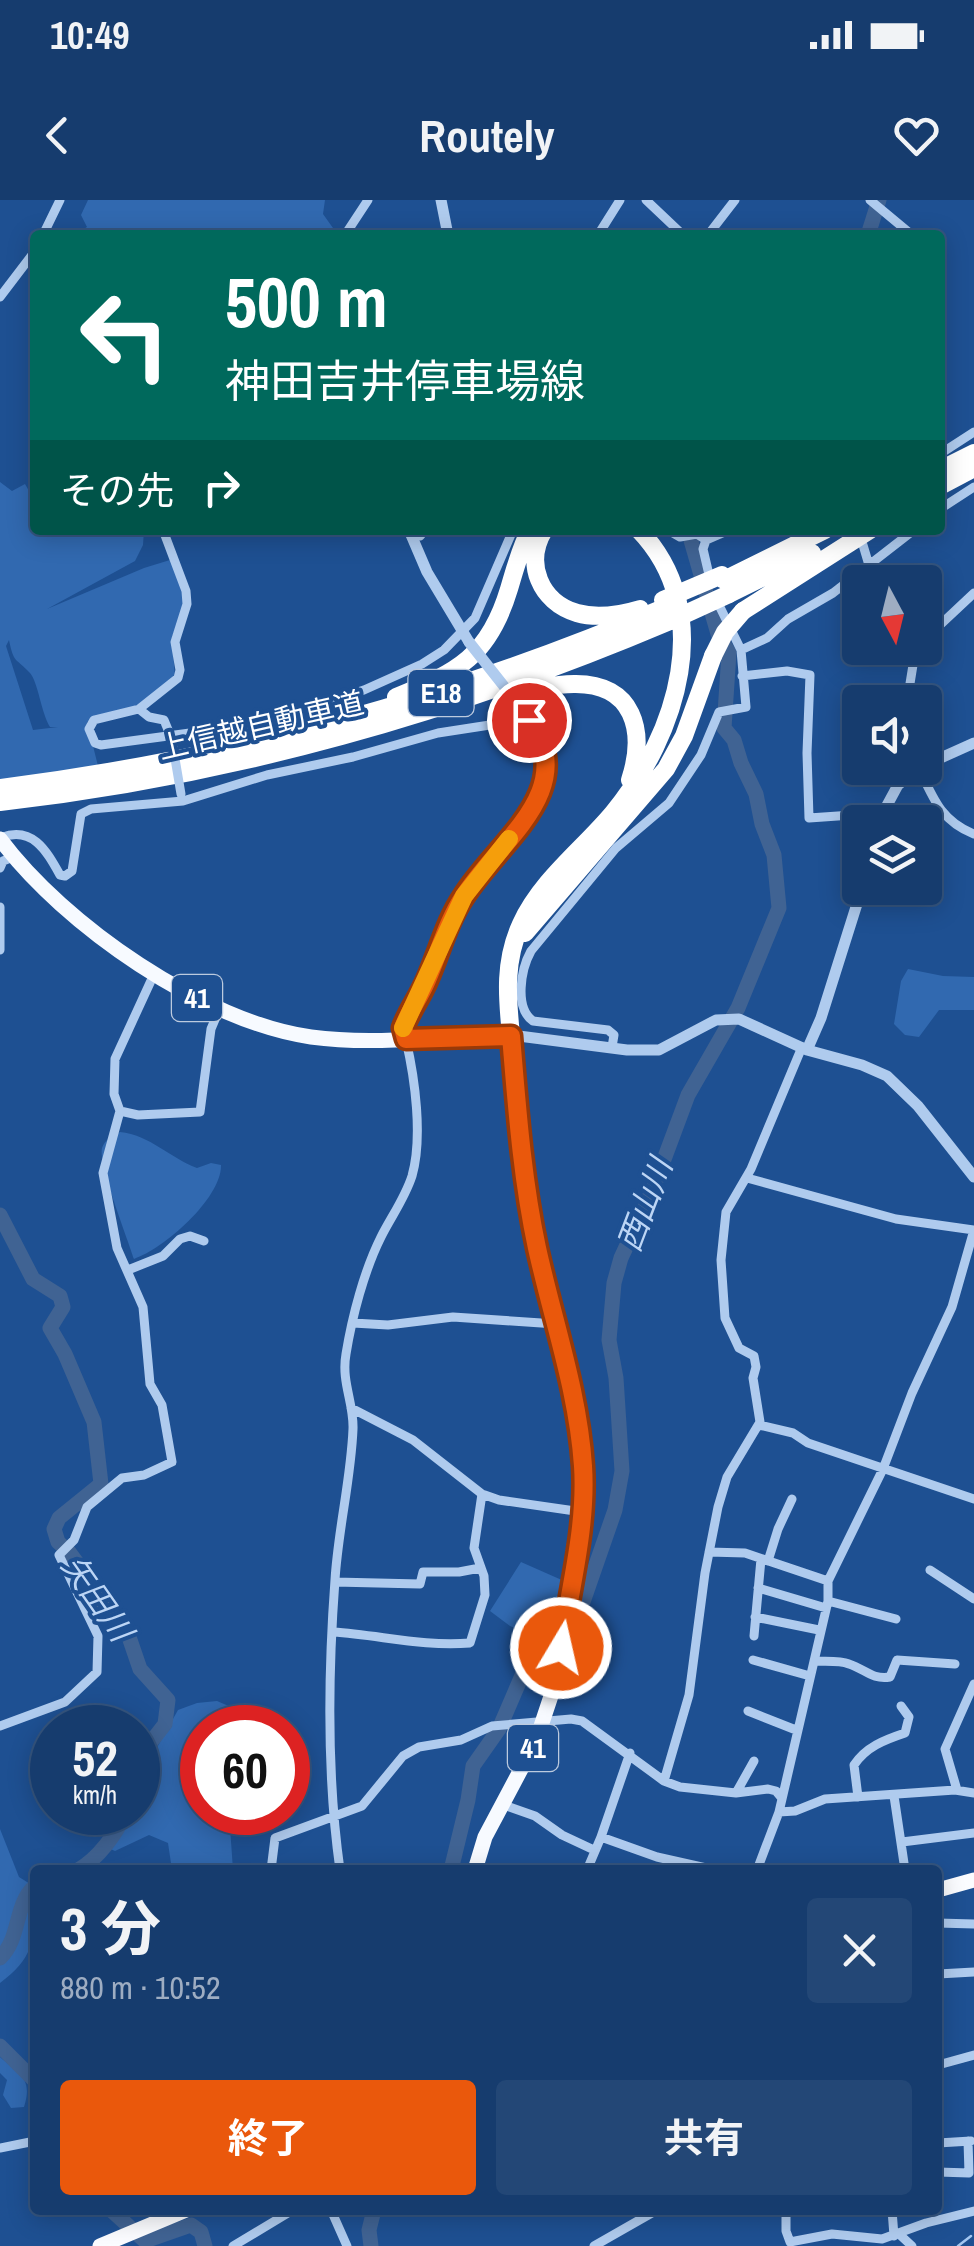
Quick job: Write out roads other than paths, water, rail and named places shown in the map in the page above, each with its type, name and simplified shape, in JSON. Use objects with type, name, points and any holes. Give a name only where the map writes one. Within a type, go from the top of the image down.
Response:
[{"type":"highway","points":[[945,468],[974,453]]},
{"type":"highway","points":[[945,485],[970,476]]},
{"type":"highway","points":[[209,755],[381,702],[460,667],[473,658],[492,634],[528,535]]},
{"type":"highway","points":[[542,535],[535,551],[537,578],[562,607],[577,613],[608,616],[666,610]]},
{"type":"highway","points":[[511,1036],[508,964],[519,926],[534,902],[610,816],[647,764],[677,686],[683,650],[682,612],[674,581],[659,553],[643,535]]},
{"type":"highway","points":[[637,805],[674,728],[693,653],[693,618],[686,586],[673,556],[658,535]]},
{"type":"highway","points":[[725,583],[807,535]]},
{"type":"highway","name":"上信越自動車道","points":[[0,802],[154,780],[273,756],[480,696],[725,583],[816,535]]},
{"type":"highway","points":[[508,964],[534,922],[637,805],[676,754],[725,632],[743,611],[863,535]]},
{"type":"highway","name":"上信越自動車道","points":[[725,583],[863,535]]},
{"type":"highway","name":"上信越自動車道","points":[[0,788],[209,755],[328,727],[444,692],[666,610]]},
{"type":"highway","points":[[273,756],[322,747],[543,688],[588,684],[603,688],[624,702],[637,734],[632,775],[610,816]]},
{"type":"highway","points":[[942,1889],[974,1880]]},
{"type":"highway","points":[[100,2246],[174,2215]]},
{"type":"main road","name":"41","points":[[0,838],[6,862],[64,910],[219,1010],[258,1025],[311,1036],[511,1036],[526,1190],[579,1425],[582,1512],[556,1678],[544,1721],[501,1804],[478,1865]]},
{"type":"street","points":[[46,230],[60,200]]},
{"type":"street","points":[[348,230],[368,200]]},
{"type":"street","points":[[441,200],[447,230]]},
{"type":"street","points":[[601,230],[620,200]]},
{"type":"street","points":[[646,200],[679,230]]},
{"type":"street","points":[[712,230],[735,200]]},
{"type":"street","points":[[870,200],[906,230]]},
{"type":"street","points":[[0,298],[30,258]]},
{"type":"street","points":[[945,451],[974,432]]},
{"type":"street","points":[[945,503],[970,476]]},
{"type":"street","points":[[164,535],[186,590],[175,642],[178,678],[138,708],[94,720],[89,729],[95,743],[171,738],[256,724],[364,690],[422,664],[444,650],[475,618],[510,535]]},
{"type":"street","points":[[339,1865],[333,1818],[333,1632],[334,1582],[353,1431],[346,1398],[346,1356],[370,1263],[402,1200],[415,1160],[415,1086],[403,1028],[464,896],[520,825],[542,790],[547,766],[546,751],[525,714],[460,631],[410,535]]},
{"type":"street","points":[[698,535],[706,540]]},
{"type":"street","points":[[612,1047],[614,1036],[608,1030],[529,1019],[522,1007],[524,964],[616,848],[669,802],[701,755],[719,712],[746,707],[741,650],[719,610],[703,549],[706,540],[718,535]]},
{"type":"street","points":[[863,535],[869,565]]},
{"type":"street","points":[[871,565],[908,535]]},
{"type":"street","points":[[741,650],[767,638],[788,619],[842,586]]},
{"type":"street","points":[[942,624],[974,593]]},
{"type":"street","points":[[742,676],[787,671],[810,675],[809,818],[842,818]]},
{"type":"street","points":[[138,708],[149,717],[164,720],[182,798]]},
{"type":"street","points":[[0,838],[17,834],[36,840],[60,875],[65,876],[72,871],[81,814],[104,806],[182,798],[354,757],[438,732],[525,714]]},
{"type":"street","points":[[942,757],[974,743]]},
{"type":"street","points":[[928,785],[938,809],[974,834]]},
{"type":"street","points":[[664,1782],[689,1695],[710,1552],[727,1478],[759,1425],[754,1356],[739,1348],[728,1326],[721,1260],[726,1212],[746,1178],[821,1018],[857,905]]},
{"type":"street","points":[[0,907],[0,950]]},
{"type":"street","points":[[0,1726],[65,1702],[97,1672],[98,1636],[60,1555],[74,1540],[87,1507],[122,1478],[144,1475],[172,1462],[174,1455],[162,1405],[150,1384],[144,1307],[117,1248],[104,1173],[120,1111],[114,1094],[115,1060],[155,972]]},
{"type":"street","points":[[120,1111],[200,1112],[211,1029],[219,1010]]},
{"type":"street","points":[[511,1036],[659,1050],[702,1026],[733,1019],[804,1049],[862,1065],[896,1084],[974,1178]]},
{"type":"street","points":[[746,1178],[896,1220],[974,1230],[952,1307],[912,1393],[883,1469],[828,1581],[827,1604],[779,1812],[759,1865]]},
{"type":"street","points":[[128,1270],[163,1256],[180,1238],[190,1236],[204,1241]]},
{"type":"street","points":[[354,1323],[388,1326],[453,1318],[556,1324]]},
{"type":"street","points":[[351,1408],[413,1440],[482,1494],[498,1500],[582,1512]]},
{"type":"street","points":[[759,1425],[793,1432],[808,1443],[974,1499]]},
{"type":"street","points":[[333,1632],[439,1645],[470,1643],[485,1595],[474,1548],[482,1494]]},
{"type":"street","points":[[754,1636],[765,1560],[792,1499]]},
{"type":"street","points":[[710,1552],[746,1553],[828,1581]]},
{"type":"street","points":[[334,1582],[420,1584],[423,1572],[480,1568]]},
{"type":"street","points":[[930,1570],[972,1598],[974,1585]]},
{"type":"street","points":[[758,1588],[896,1620]]},
{"type":"street","points":[[756,1617],[819,1630]]},
{"type":"street","points":[[753,1660],[810,1676]]},
{"type":"street","points":[[814,1661],[849,1664],[884,1680],[890,1678],[898,1660],[955,1664]]},
{"type":"street","points":[[957,1790],[945,1748],[974,1684]]},
{"type":"street","points":[[858,1797],[856,1760],[880,1741],[904,1733],[909,1717],[902,1706]]},
{"type":"street","points":[[748,1711],[796,1730]]},
{"type":"street","points":[[272,1865],[275,1838],[362,1806],[403,1756],[419,1747],[461,1740],[492,1726],[571,1718],[582,1721],[630,1753],[664,1782],[736,1792],[776,1790],[782,1796]]},
{"type":"street","points":[[589,1865],[630,1753]]},
{"type":"street","points":[[736,1792],[754,1761]]},
{"type":"street","points":[[779,1812],[795,1811],[814,1801],[957,1790],[974,1793]]},
{"type":"street","points":[[894,1796],[904,1865]]},
{"type":"street","points":[[501,1804],[535,1816],[562,1836],[594,1850]]},
{"type":"street","points":[[902,1842],[974,1832]]},
{"type":"street","points":[[601,1838],[693,1865]]},
{"type":"street","points":[[654,1865],[657,1857]]},
{"type":"street","points":[[942,1923],[974,1924]]},
{"type":"street","points":[[942,1974],[974,1972]]},
{"type":"street","points":[[942,2064],[974,2056]]},
{"type":"street","points":[[942,2142],[971,2141],[969,2173],[942,2172]]},
{"type":"street","points":[[0,2148],[30,2142]]},
{"type":"street","points":[[786,2215],[790,2242],[832,2234],[850,2242],[896,2235],[974,2211]]},
{"type":"street","points":[[233,2246],[285,2215]]},
{"type":"street","points":[[332,2215],[347,2246]]},
{"type":"street","points":[[594,2246],[648,2215]]},
{"type":"street","points":[[893,2215],[896,2235],[912,2246]]},
{"type":"waterway","name":"西山川","points":[[870,230],[879,200]]},
{"type":"waterway","name":"西山川","points":[[452,1865],[473,1766],[499,1729],[545,1622],[577,1609],[583,1602],[615,1510],[622,1471],[616,1378],[609,1340],[614,1283],[688,1095],[738,1008],[779,908],[774,855],[756,794],[734,740],[724,728],[729,653],[718,634],[689,535]]},
{"type":"waterway","name":"矢田川","points":[[0,1215],[33,1279],[60,1296],[63,1307],[50,1328],[94,1422],[101,1484],[59,1518],[54,1529],[58,1542],[128,1634],[140,1669],[168,1700],[165,1724],[160,1730]]},
{"type":"waterway","name":"矢田川","points":[[85,1865],[113,1835]]},
{"type":"waterway","name":"矢田川","points":[[0,1958],[7,1950],[30,1891]]},
{"type":"waterway","name":"矢田川","points":[[0,2046],[30,2076]]},
{"type":"waterway","name":"矢田川","points":[[116,2215],[145,2241],[191,2225],[201,2232],[205,2246]]},
{"type":"waterway","name":"西山川","points":[[371,2246],[373,2215]]},
{"type":"waterway","points":[[958,2246],[971,2236]]}]
